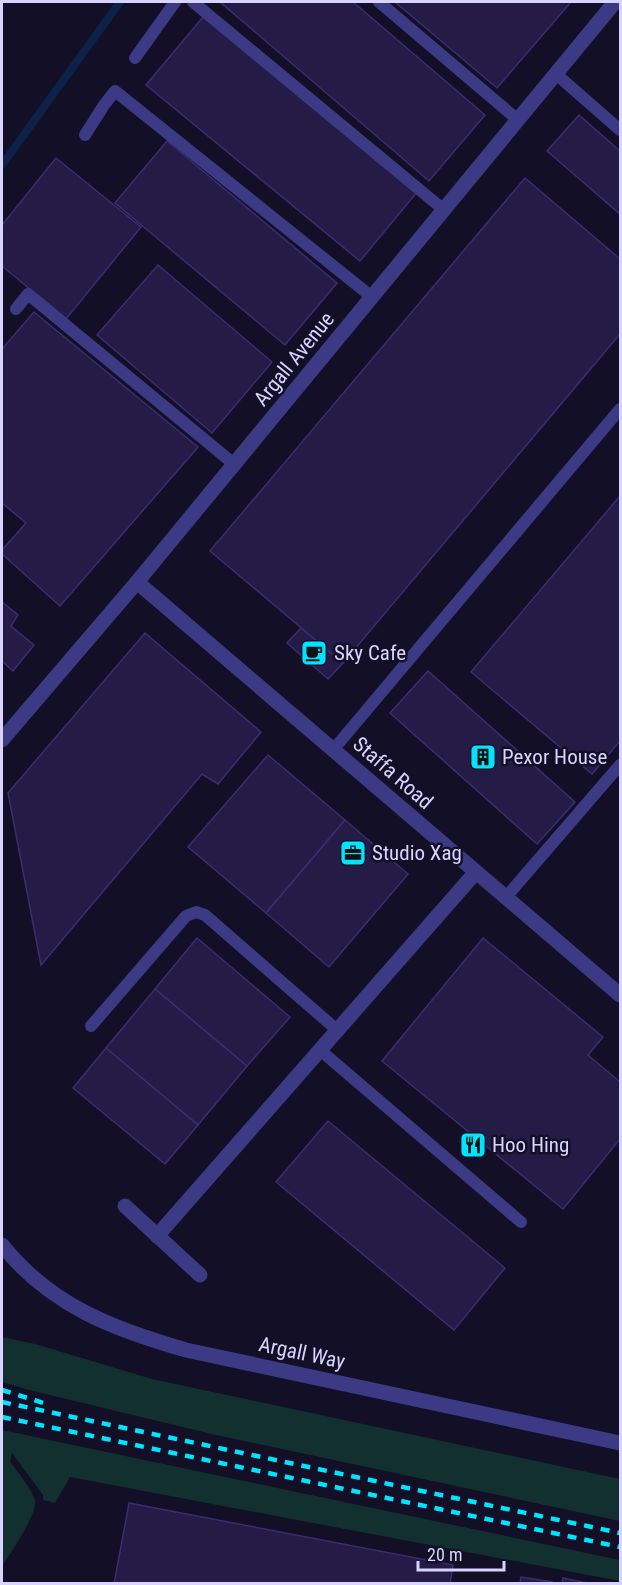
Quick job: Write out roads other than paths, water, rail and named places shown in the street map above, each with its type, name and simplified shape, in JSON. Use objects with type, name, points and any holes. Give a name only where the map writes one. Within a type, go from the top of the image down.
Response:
[{"type":"street","name":"Argall Avenue","points":[[2,740],[137,582],[444,210],[556,74],[610,3]]},
{"type":"street","name":"Staffa Road","points":[[137,582],[621,995]]},
{"type":"street","points":[[157,1236],[476,872]]},
{"type":"street","points":[[125,1206],[200,1275]]},
{"type":"street","name":"Argall Way","points":[[2,1245],[44,1288],[73,1306],[139,1336],[186,1350],[621,1443]]},
{"type":"lane","points":[[135,58],[175,2]]},
{"type":"lane","points":[[193,2],[444,210]]},
{"type":"lane","points":[[379,2],[518,120]]},
{"type":"lane","points":[[556,74],[621,130]]},
{"type":"lane","points":[[85,135],[115,91],[372,297]]},
{"type":"lane","points":[[16,309],[28,294],[234,464]]},
{"type":"lane","points":[[333,750],[621,409]]},
{"type":"lane","points":[[506,897],[621,765]]},
{"type":"lane","points":[[91,1026],[186,916],[196,912],[205,915],[337,1030]]},
{"type":"lane","points":[[320,1050],[521,1222]]},
{"type":"waterway","points":[[2,165],[120,2]]},
{"type":"railway","points":[[2,1390],[50,1405]]},
{"type":"railway","points":[[2,1402],[620,1533]]},
{"type":"railway","points":[[2,1417],[620,1547]]},
{"type":"place","name":"Sky Cafe","points":[[314,653]]},
{"type":"place","name":"Pexor House","points":[[483,757]]},
{"type":"place","name":"Studio Xag","points":[[353,853]]},
{"type":"place","name":"Hoo Hing","points":[[473,1145]]}]
